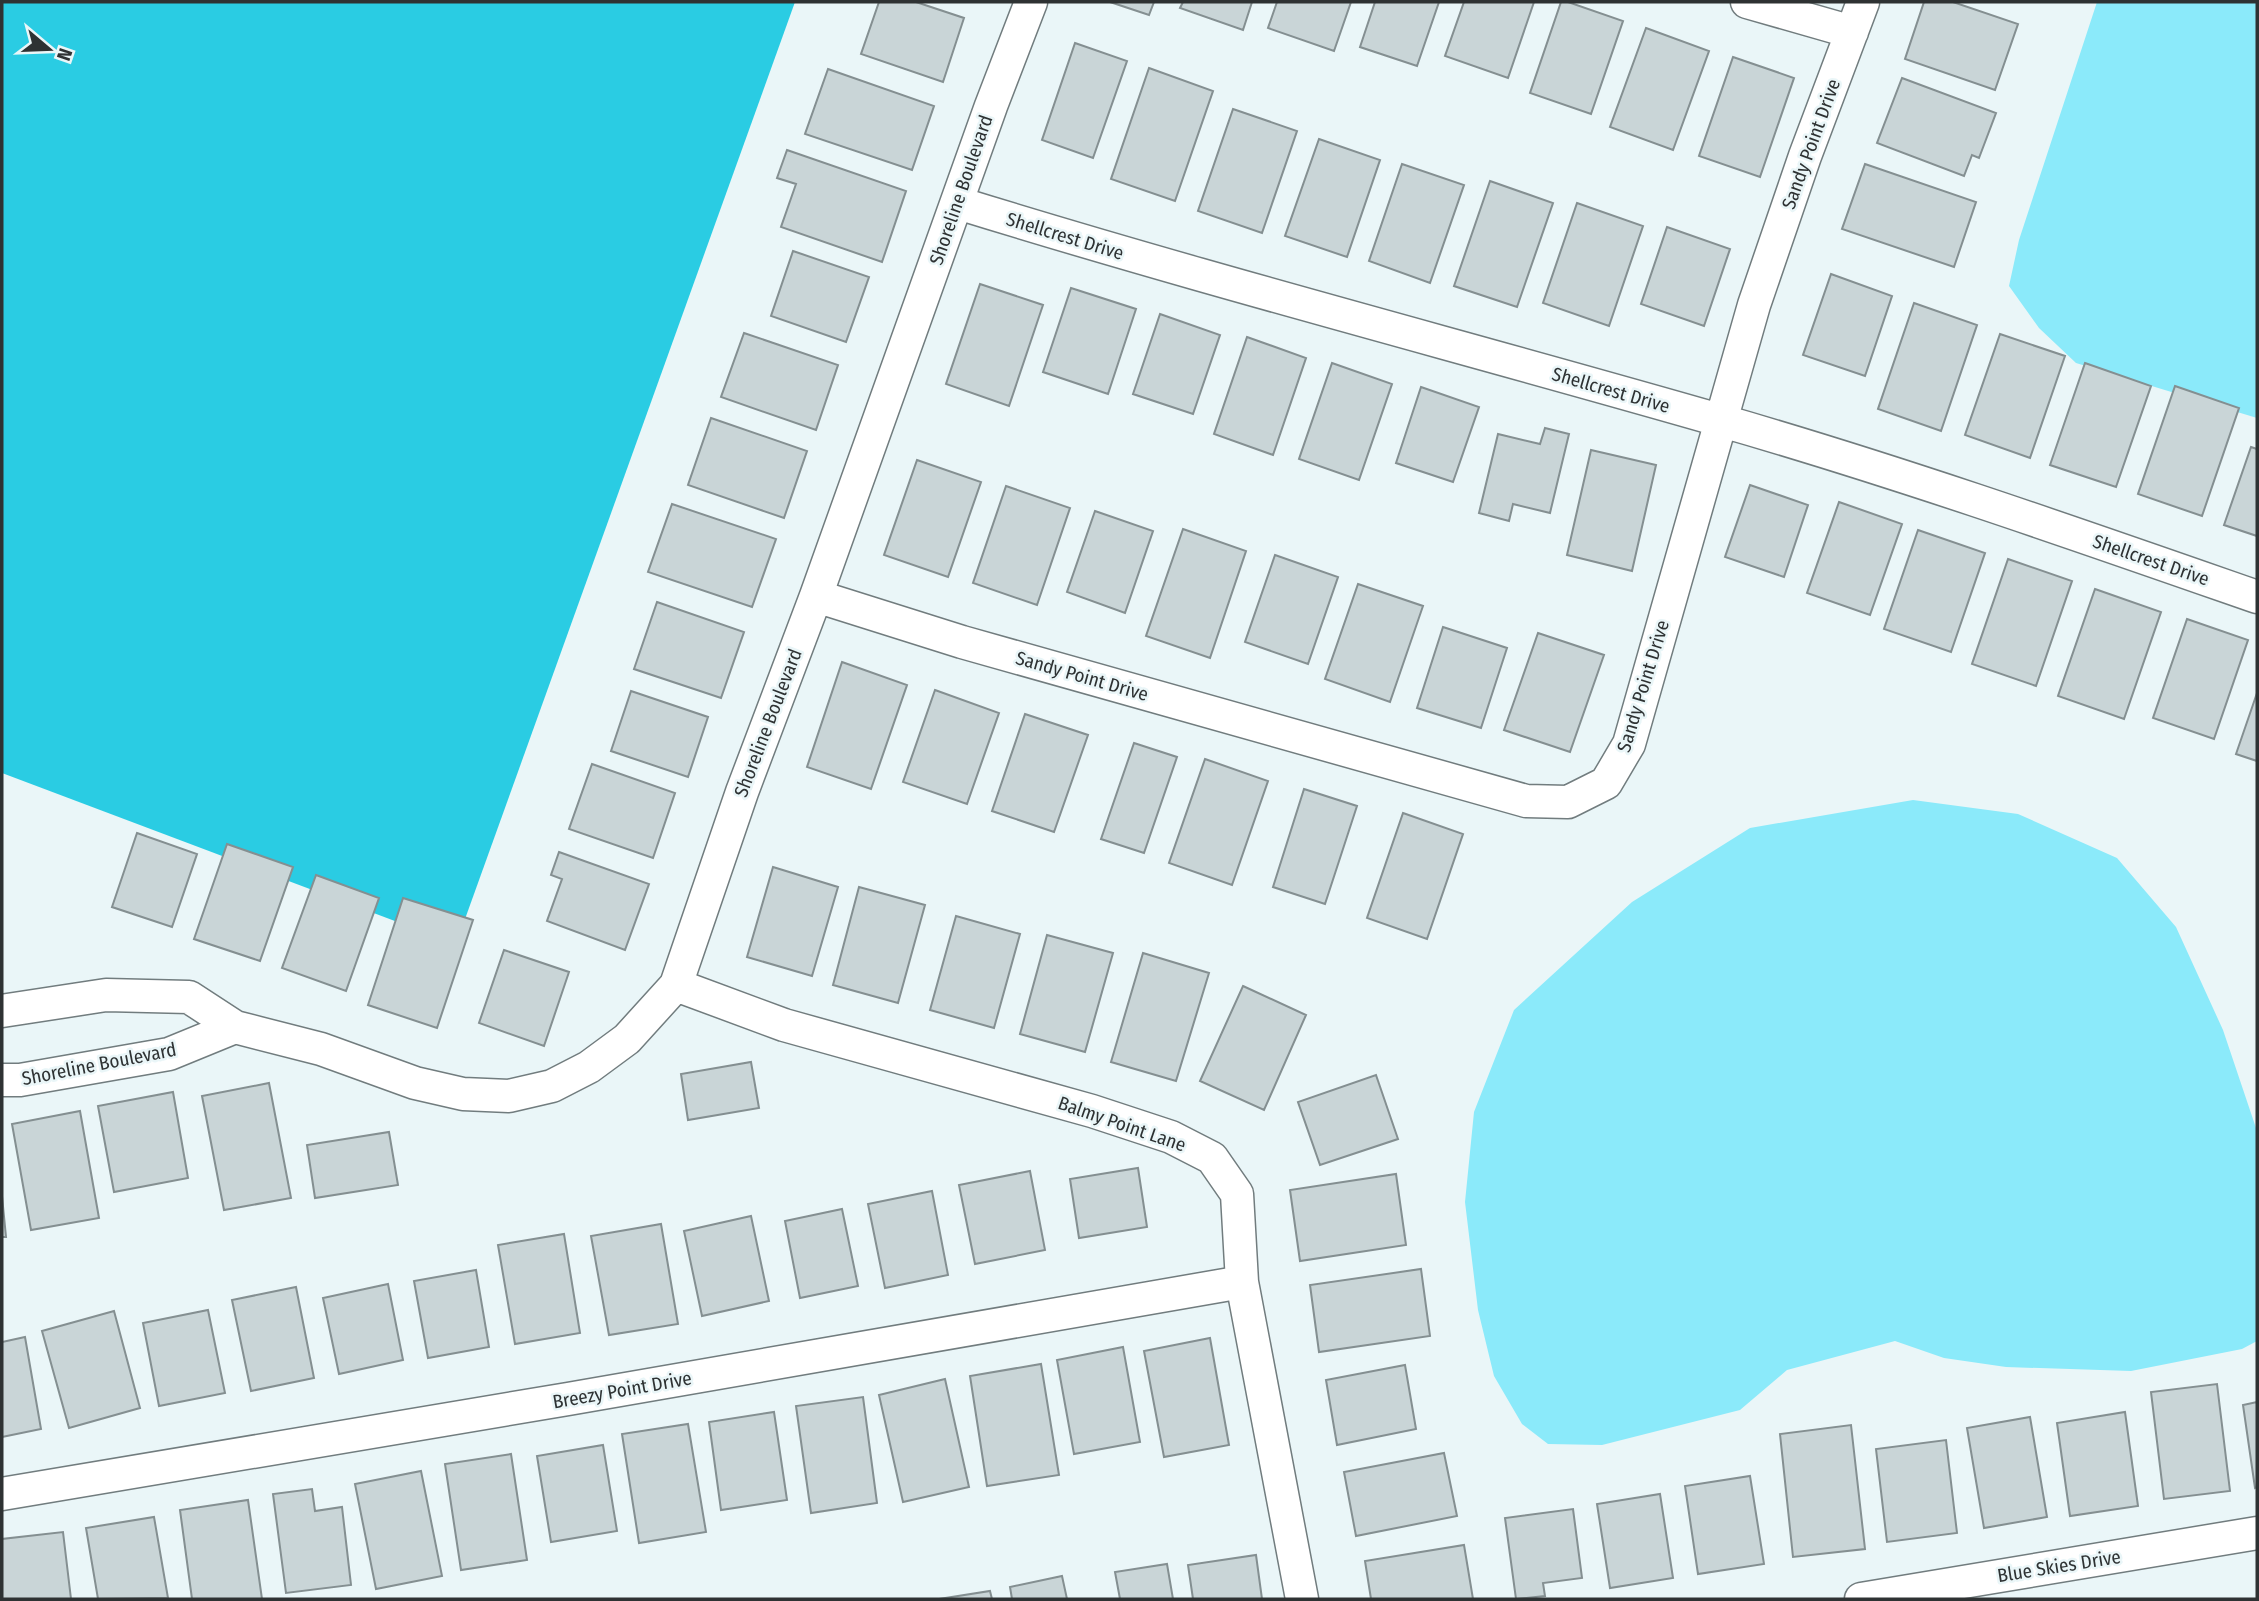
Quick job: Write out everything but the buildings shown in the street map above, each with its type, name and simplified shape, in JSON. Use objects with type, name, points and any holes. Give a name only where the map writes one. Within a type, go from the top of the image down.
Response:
[{"type":"street","name":"Shoreline Boulevard","points":[[2,1011],[106,995],[189,997],[234,1027],[321,1049],[415,1083],[463,1094],[509,1096],[552,1086],[589,1067],[628,1039],[676,985],[742,792],[816,596],[991,106],[1031,2]]},
{"type":"street","points":[[1747,2],[1852,32]]},
{"type":"street","name":"Sandy Point Drive","points":[[816,596],[975,646],[1526,802],[1568,803],[1606,783],[1629,744],[1754,305],[1805,156],[1863,2]]},
{"type":"street","name":"Shellcrest Drive","points":[[958,203],[1110,250],[1721,421],[1910,479],[2257,597]]},
{"type":"street","name":"Balmy Point Lane","points":[[676,985],[784,1025],[1091,1111],[1171,1138],[1212,1158],[1237,1194],[1242,1282],[1301,1599]]},
{"type":"street","name":"Shoreline Boulevard","points":[[2,1080],[20,1080],[169,1054],[234,1027]]},
{"type":"street","name":"Breezy Point Drive","points":[[2,1494],[582,1397],[1242,1282]]},
{"type":"street","name":"Blue Skies Drive","points":[[1861,1599],[2257,1534]]},
{"type":"shaded area","points":[[2,2],[795,2],[456,944],[2,773]]},
{"type":"shaded area","points":[[2097,2],[2257,2],[2257,418],[2076,363],[2039,328],[2009,286],[2019,240]]},
{"type":"shaded area","points":[[1913,800],[2018,814],[2117,858],[2176,927],[2223,1030],[2257,1131],[2257,1341],[2242,1349],[2131,1371],[2006,1367],[1944,1358],[1895,1341],[1787,1370],[1740,1410],[1602,1445],[1548,1444],[1522,1424],[1494,1376],[1478,1310],[1465,1202],[1474,1112],[1514,1010],[1632,902],[1750,828]]}]
